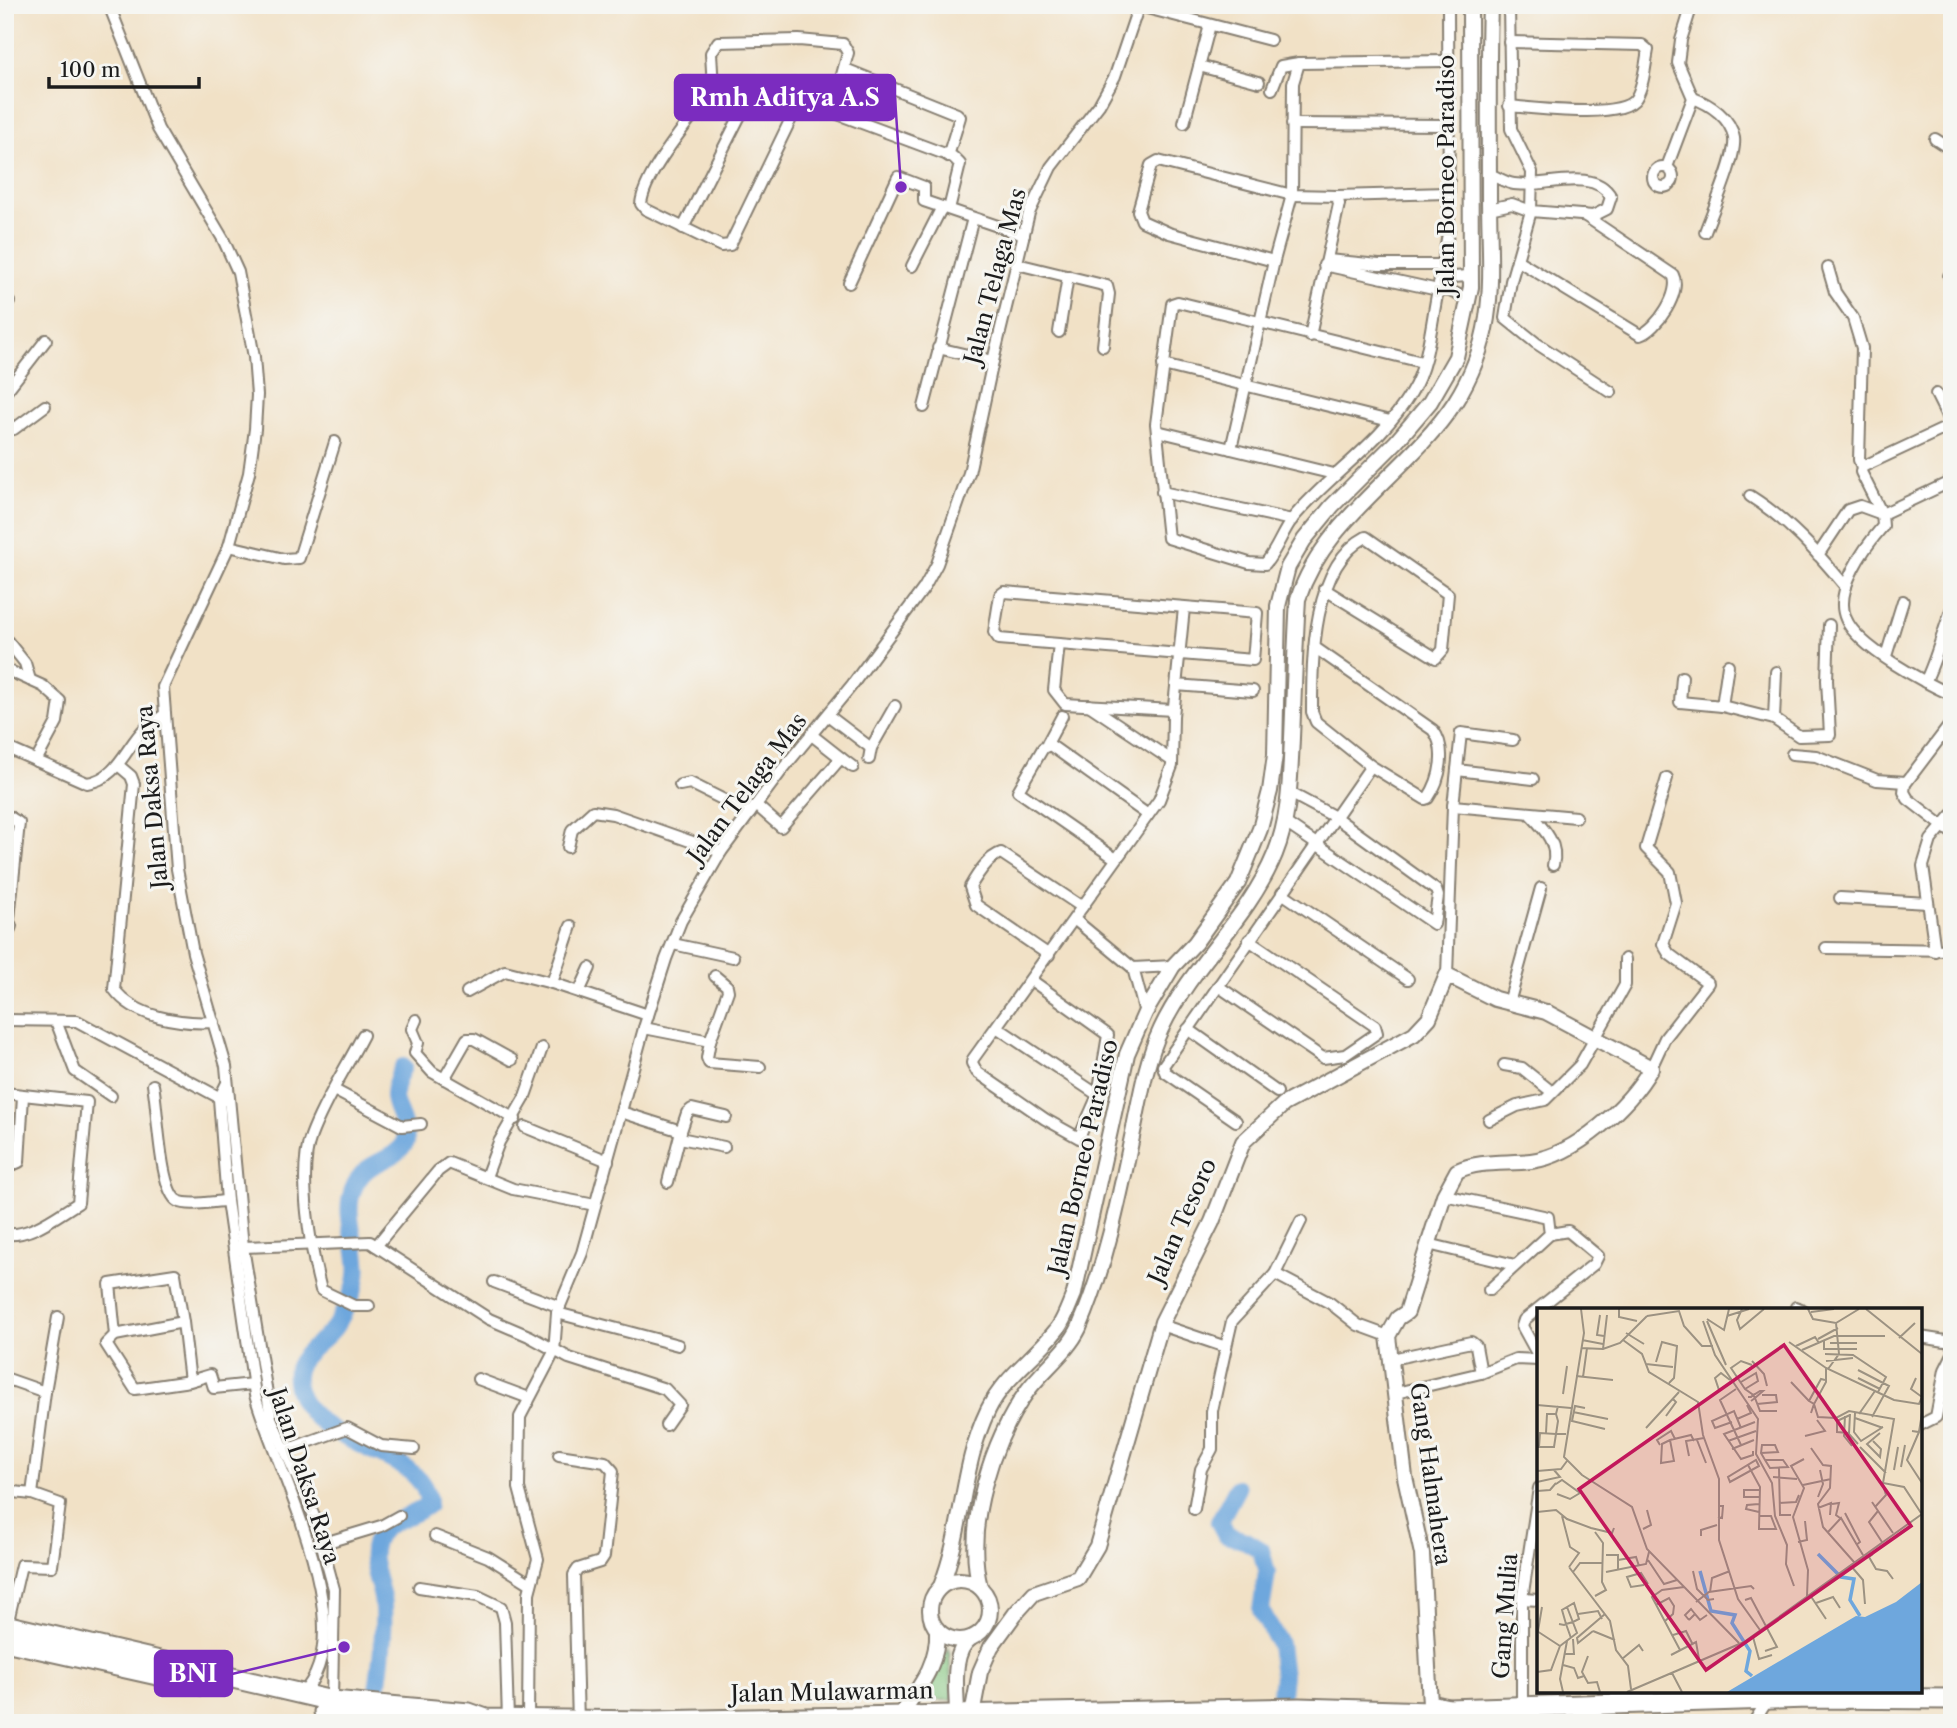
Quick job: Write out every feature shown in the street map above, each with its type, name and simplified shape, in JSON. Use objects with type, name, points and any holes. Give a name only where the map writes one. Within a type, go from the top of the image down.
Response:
[{"type":"highway","name":"Jalan Mulawarman","points":[[6,1630],[302,1694],[365,1711]]},
{"type":"highway","name":"Jalan Mulawarman","points":[[6,1630],[283,1703],[402,1713],[469,1713],[482,1721],[721,1720],[901,1714],[964,1714],[1000,1718],[1179,1709],[1192,1712],[1355,1695],[1439,1707],[1696,1696],[1768,1700],[1808,1695],[1952,1699]]},
{"type":"highway","name":"Jalan Mulawarman","points":[[1299,1702],[1394,1716],[1430,1712],[1439,1707]]},
{"type":"highway","name":"Jalan Mulawarman","points":[[402,1713],[451,1722]]},
{"type":"street","name":"Jalan Daksa Raya","points":[[109,5],[158,129],[223,239],[238,272],[254,357],[257,406],[249,473],[229,546],[163,687],[179,882],[193,953],[226,1066],[227,1083],[223,1100],[228,1201],[253,1384],[262,1423],[307,1540],[319,1587],[328,1644]]},
{"type":"street","points":[[1422,362],[1178,302],[1171,304],[1157,431],[1168,538],[1250,564],[1265,564],[1292,520],[1334,474],[1390,421],[1412,393],[1422,362],[1449,228],[1448,5]]},
{"type":"street","name":"Jalan Borneo Paradiso","points":[[941,1586],[954,1551],[971,1450],[989,1408],[1017,1370],[1060,1326],[1074,1294],[1127,1054],[1145,1013],[1173,966],[1195,943],[1238,883],[1260,829],[1270,791],[1275,755],[1278,606],[1287,567],[1304,540],[1332,506],[1396,442],[1430,402],[1455,357],[1470,300],[1470,5]]},
{"type":"street","name":"Jalan Borneo Paradiso","points":[[980,1587],[974,1563],[984,1486],[998,1441],[1028,1390],[1078,1331],[1096,1279],[1124,1177],[1149,1057],[1161,1027],[1178,999],[1246,910],[1267,870],[1284,822],[1290,793],[1298,599],[1303,583],[1312,563],[1331,539],[1412,455],[1455,401],[1477,361],[1491,301],[1490,5]]},
{"type":"street","points":[[1509,5],[1511,129],[1532,172],[1532,184],[1531,211],[1505,318],[1528,337],[1611,392]]},
{"type":"street","points":[[1667,167],[1693,98],[1678,62],[1692,5]]},
{"type":"street","points":[[1139,6],[1270,40]]},
{"type":"street","name":"Jalan Telaga Mas","points":[[528,1722],[531,1584],[538,1559],[519,1488],[520,1417],[554,1352],[558,1310],[582,1253],[644,1028],[673,944],[698,888],[721,852],[829,716],[924,588],[937,564],[970,473],[993,360],[1029,213],[1051,167],[1099,105],[1115,76],[1139,6]]},
{"type":"street","points":[[1184,123],[1210,24]]},
{"type":"street","points":[[800,100],[730,245],[721,247],[645,209],[641,199],[653,174],[713,88],[711,53],[714,45],[731,39],[843,44],[848,53],[832,111]]},
{"type":"street","points":[[1509,106],[1605,111],[1625,108],[1636,99],[1648,50],[1634,45],[1510,42]]},
{"type":"street","points":[[1272,89],[1281,66],[1299,63],[1448,61]]},
{"type":"street","points":[[1231,449],[1292,195],[1293,83],[1299,63]]},
{"type":"street","points":[[1199,66],[1259,82]]},
{"type":"street","points":[[845,69],[957,114],[960,117],[948,156]]},
{"type":"street","points":[[713,88],[816,83],[839,87]]},
{"type":"street","points":[[740,86],[800,100],[832,111],[948,156],[960,164],[945,208],[912,266]]},
{"type":"street","points":[[684,228],[753,90]]},
{"type":"street","points":[[1693,98],[1710,104],[1724,118],[1734,138],[1731,159],[1705,232]]},
{"type":"street","points":[[1471,119],[1490,120]]},
{"type":"street","points":[[1292,124],[1448,125]]},
{"type":"street","points":[[1935,139],[1952,150]]},
{"type":"street","points":[[1274,261],[1169,233],[1142,222],[1138,211],[1151,165],[1158,161],[1292,195],[1447,193]]},
{"type":"street","points":[[1489,174],[1511,184],[1594,182],[1606,187],[1611,197],[1606,209],[1593,216],[1531,211],[1512,204],[1489,209]]},
{"type":"street","points":[[849,283],[898,177],[924,187],[924,201],[1024,234]]},
{"type":"street","points":[[1511,184],[1514,193],[1512,204]]},
{"type":"street","points":[[1310,336],[1324,262],[1339,204],[1337,196]]},
{"type":"street","points":[[1517,260],[1640,335],[1649,332],[1675,291],[1676,282],[1672,275],[1584,215]]},
{"type":"street","points":[[924,407],[973,218]]},
{"type":"street","points":[[1324,262],[1441,269],[1452,278],[1469,276]]},
{"type":"street","points":[[1324,262],[1438,290],[1450,290],[1470,300]]},
{"type":"street","points":[[1017,264],[1105,285],[1109,289],[1102,346]]},
{"type":"street","points":[[1828,268],[1835,292],[1853,318],[1861,348],[1859,460],[1861,472],[1882,514],[1883,526],[1861,552],[1846,587],[1846,620],[1861,637],[1886,656],[1925,682],[1952,695]]},
{"type":"street","points":[[1059,332],[1068,276]]},
{"type":"street","points":[[5,393],[46,340]]},
{"type":"street","points":[[939,348],[993,360]]},
{"type":"street","points":[[1163,365],[1390,421]]},
{"type":"street","points":[[1862,467],[1952,426],[1936,394]]},
{"type":"street","points":[[5,419],[15,429],[45,406]]},
{"type":"street","points":[[1157,431],[1334,474]]},
{"type":"street","points":[[229,546],[284,559],[299,558],[335,442]]},
{"type":"street","points":[[1396,442],[1412,455]]},
{"type":"street","points":[[1818,555],[1848,510],[1860,506],[1882,514],[1952,481]]},
{"type":"street","points":[[1163,492],[1292,520]]},
{"type":"street","points":[[1750,496],[1774,511],[1846,587]]},
{"type":"street","points":[[1314,647],[1433,730],[1441,741],[1442,754],[1428,798],[1425,799],[1371,766],[1315,722],[1312,712],[1314,647],[1324,589],[1355,542],[1366,537],[1448,594],[1440,656],[1436,658],[1324,589]]},
{"type":"street","points":[[1002,593],[1184,608],[1257,612],[1253,660],[996,638],[994,632],[1002,593]]},
{"type":"street","points":[[1886,656],[1903,601]]},
{"type":"street","points":[[1031,980],[1107,1031],[1109,1040],[1098,1095],[1079,1138],[1045,1119],[974,1069],[973,1059],[998,1028],[1031,980],[1074,919],[1082,907],[1159,800],[1169,777],[1184,608]]},
{"type":"street","points":[[1925,682],[1938,657],[1944,625],[1952,608]]},
{"type":"street","points":[[1682,677],[1680,702],[1722,706],[1774,719],[1798,736],[1830,735],[1827,680],[1829,625]]},
{"type":"street","points":[[5,638],[25,663],[30,680]]},
{"type":"street","points":[[1059,644],[1054,691],[1065,704],[1173,710]]},
{"type":"street","points":[[1722,706],[1728,664]]},
{"type":"street","points":[[5,669],[57,695],[60,701],[57,722],[36,761]]},
{"type":"street","points":[[1774,719],[1776,672]]},
{"type":"street","points":[[1176,685],[1253,691]]},
{"type":"street","points":[[1089,705],[1171,760]]},
{"type":"street","points":[[829,716],[870,753],[895,706]]},
{"type":"street","points":[[5,747],[87,783],[103,778],[118,765],[147,727],[165,715]]},
{"type":"street","points":[[1062,716],[1018,791],[1116,859]]},
{"type":"street","points":[[1947,830],[1908,799],[1904,792],[1906,782],[1952,722]]},
{"type":"street","name":"Jalan Tesoro","points":[[964,1714],[991,1647],[1015,1614],[1034,1593],[1078,1578],[1092,1557],[1135,1422],[1161,1325],[1212,1222],[1243,1142],[1284,1104],[1414,1034],[1429,1018],[1447,975],[1454,806],[1461,733],[1513,740]]},
{"type":"street","points":[[813,736],[853,767]]},
{"type":"street","points":[[1046,744],[1148,815]]},
{"type":"street","points":[[1792,754],[1816,756],[1877,780],[1906,782]]},
{"type":"street","points":[[680,785],[690,783],[753,809],[778,830],[841,758]]},
{"type":"street","points":[[118,765],[134,779],[134,784],[114,989],[127,1001],[170,1021],[214,1022]]},
{"type":"street","points":[[1236,1121],[1165,1072],[1166,1062],[1371,766]]},
{"type":"street","points":[[1457,770],[1533,779]]},
{"type":"street","points":[[1275,1274],[1330,1303],[1358,1325],[1388,1336],[1398,1318],[1407,1312],[1444,1195],[1457,1171],[1464,1167],[1534,1161],[1568,1147],[1625,1106],[1651,1068],[1665,1038],[1708,983],[1670,954],[1663,944],[1676,903],[1670,872],[1646,848],[1667,778]]},
{"type":"street","points":[[1284,822],[1434,924],[1438,897],[1436,890],[1335,817],[1290,793]]},
{"type":"street","points":[[1454,806],[1576,817]]},
{"type":"street","points":[[568,847],[572,830],[593,811],[613,814],[721,852]]},
{"type":"street","points":[[5,814],[19,823],[7,917],[11,932],[5,942]]},
{"type":"street","points":[[1531,815],[1553,844],[1556,856],[1553,865]]},
{"type":"street","points":[[1935,951],[1923,866],[1931,841],[1947,830],[1952,815]]},
{"type":"street","points":[[1049,955],[975,905],[970,887],[976,878],[995,854],[1001,853],[1082,907]]},
{"type":"street","points":[[1246,862],[1267,870]]},
{"type":"street","points":[[5,882],[13,868]]},
{"type":"street","points":[[1509,1003],[1541,888]]},
{"type":"street","points":[[1282,893],[1408,979]]},
{"type":"street","points":[[1840,898],[1928,902]]},
{"type":"street","points":[[1074,919],[1133,968],[1145,1013]]},
{"type":"street","points":[[552,983],[571,926]]},
{"type":"street","points":[[1218,986],[1323,1058],[1345,1055],[1377,1033],[1376,1026],[1249,940]]},
{"type":"street","points":[[673,944],[733,957]]},
{"type":"street","points":[[1826,948],[1952,950]]},
{"type":"street","points":[[1489,1120],[1517,1106],[1545,1100],[1580,1065],[1625,985],[1625,959]]},
{"type":"street","points":[[1133,968],[1173,966]]},
{"type":"street","points":[[580,990],[590,968]]},
{"type":"street","points":[[467,992],[500,972],[580,990],[648,1015]]},
{"type":"street","points":[[1447,975],[1509,1003],[1546,1012],[1651,1068]]},
{"type":"street","points":[[715,976],[727,986],[728,991],[710,1041],[707,1058],[709,1063],[760,1067]]},
{"type":"street","points":[[5,1020],[77,1021],[223,1100]]},
{"type":"street","points":[[416,1020],[412,1029],[418,1043],[415,1052],[432,1072],[515,1119]]},
{"type":"street","points":[[56,1021],[75,1071],[111,1096]]},
{"type":"street","points":[[644,1028],[710,1041]]},
{"type":"street","points":[[998,1028],[1098,1095]]},
{"type":"street","points":[[1188,1030],[1278,1093]]},
{"type":"street","points":[[362,1035],[310,1137],[305,1166],[309,1242],[321,1290],[342,1302],[354,1306],[369,1306]]},
{"type":"street","points":[[444,1079],[467,1039],[474,1039],[512,1060]]},
{"type":"street","points":[[486,1177],[499,1142],[515,1119],[542,1048]]},
{"type":"street","points":[[1504,1065],[1522,1068],[1552,1092]]},
{"type":"street","points":[[153,1085],[164,1165],[173,1196],[181,1203],[228,1201]]},
{"type":"street","points":[[334,1090],[402,1126],[419,1125]]},
{"type":"street","points":[[5,1093],[87,1102],[78,1203],[41,1225],[16,1235],[5,1234]]},
{"type":"street","points":[[5,1168],[19,1162],[23,1096]]},
{"type":"street","name":"Jalan Daksa Raya","points":[[223,1100],[243,1247],[271,1418],[314,1516],[334,1589],[327,1658],[332,1701]]},
{"type":"street","points":[[668,1182],[688,1113],[692,1110],[726,1117]]},
{"type":"street","points":[[621,1112],[680,1135],[724,1147]]},
{"type":"street","points":[[525,1127],[608,1161]]},
{"type":"street","points":[[373,1244],[444,1165],[456,1165],[513,1189],[596,1205]]},
{"type":"street","points":[[1444,1195],[1541,1214],[1548,1217],[1550,1234]]},
{"type":"street","points":[[1194,1509],[1202,1469],[1212,1449],[1212,1411],[1232,1321],[1275,1274],[1301,1221]]},
{"type":"street","points":[[1489,1290],[1550,1234],[1569,1231],[1598,1256],[1594,1264],[1539,1308]]},
{"type":"street","points":[[243,1247],[309,1242],[373,1244],[489,1319],[529,1336],[554,1352],[665,1390],[680,1405],[666,1425]]},
{"type":"street","points":[[1428,1244],[1515,1265]]},
{"type":"street","points":[[115,1335],[110,1284],[175,1274],[190,1381]]},
{"type":"street","points":[[494,1282],[558,1310],[678,1345]]},
{"type":"street","points":[[1537,1310],[1524,1320],[1522,1326],[1537,1355]]},
{"type":"street","points":[[32,1494],[58,1317]]},
{"type":"street","points":[[183,1322],[115,1335],[106,1344],[135,1389],[190,1381],[210,1375],[214,1388],[253,1384]]},
{"type":"street","points":[[1161,1325],[1226,1347]]},
{"type":"street","name":"Gang Halmahera","points":[[1388,1336],[1405,1477],[1422,1554],[1439,1707]]},
{"type":"street","points":[[1922,1337],[1952,1342]]},
{"type":"street","points":[[1392,1359],[1471,1342],[1476,1346],[1481,1373]]},
{"type":"street","points":[[1922,1424],[1936,1417],[1945,1370],[1952,1356]]},
{"type":"street","points":[[1396,1393],[1481,1373],[1516,1359],[1537,1359]]},
{"type":"street","points":[[5,1378],[45,1392]]},
{"type":"street","points":[[478,1379],[529,1398]]},
{"type":"street","points":[[286,1450],[346,1428],[381,1446],[414,1449]]},
{"type":"street","points":[[559,1455],[605,1462],[613,1471],[604,1556],[600,1563],[578,1569],[574,1575],[578,1722]]},
{"type":"street","points":[[5,1491],[32,1494],[60,1504],[52,1566],[20,1566],[6,1630]]},
{"type":"street","name":"Gang Mulia","points":[[1522,1704],[1522,1599],[1537,1501]]},
{"type":"street","points":[[321,1544],[382,1526],[399,1516]]},
{"type":"street","points":[[435,1536],[488,1557],[531,1584]]},
{"type":"street","points":[[901,1714],[928,1674],[935,1658],[937,1629],[930,1611],[931,1601],[941,1586],[961,1579],[980,1587],[987,1595],[990,1615],[986,1625],[963,1643],[959,1657],[964,1714]]},
{"type":"street","points":[[419,1587],[478,1596],[500,1607],[505,1622],[508,1720]]},
{"type":"street","points":[[1522,1599],[1537,1600]]},
{"type":"street","points":[[937,1629],[949,1638],[971,1638]]},
{"type":"street","name":"Jalan Daksa Raya","points":[[302,1694],[314,1682],[327,1658]]},
{"type":"street","points":[[1753,1723],[1768,1700]]},
{"type":"green space","points":[[949,1648],[952,1700],[917,1701]]},
{"type":"waterway","points":[[373,1719],[383,1633],[382,1595],[374,1568],[373,1549],[385,1527],[428,1505],[423,1486],[410,1471],[346,1438],[325,1425],[308,1409],[297,1387],[296,1377],[301,1361],[337,1324],[354,1289],[357,1263],[350,1211],[355,1185],[366,1170],[393,1155],[406,1142],[394,1099],[397,1080],[403,1067]]},
{"type":"waterway","points":[[1237,1488],[1219,1522],[1226,1535],[1246,1541],[1261,1550],[1267,1573],[1261,1610],[1279,1644],[1283,1676],[1278,1723]]},
{"type":"place","name":"Rmh Aditya A.S","points":[[901,187]]},
{"type":"place","name":"BNI","points":[[344,1647]]}]
